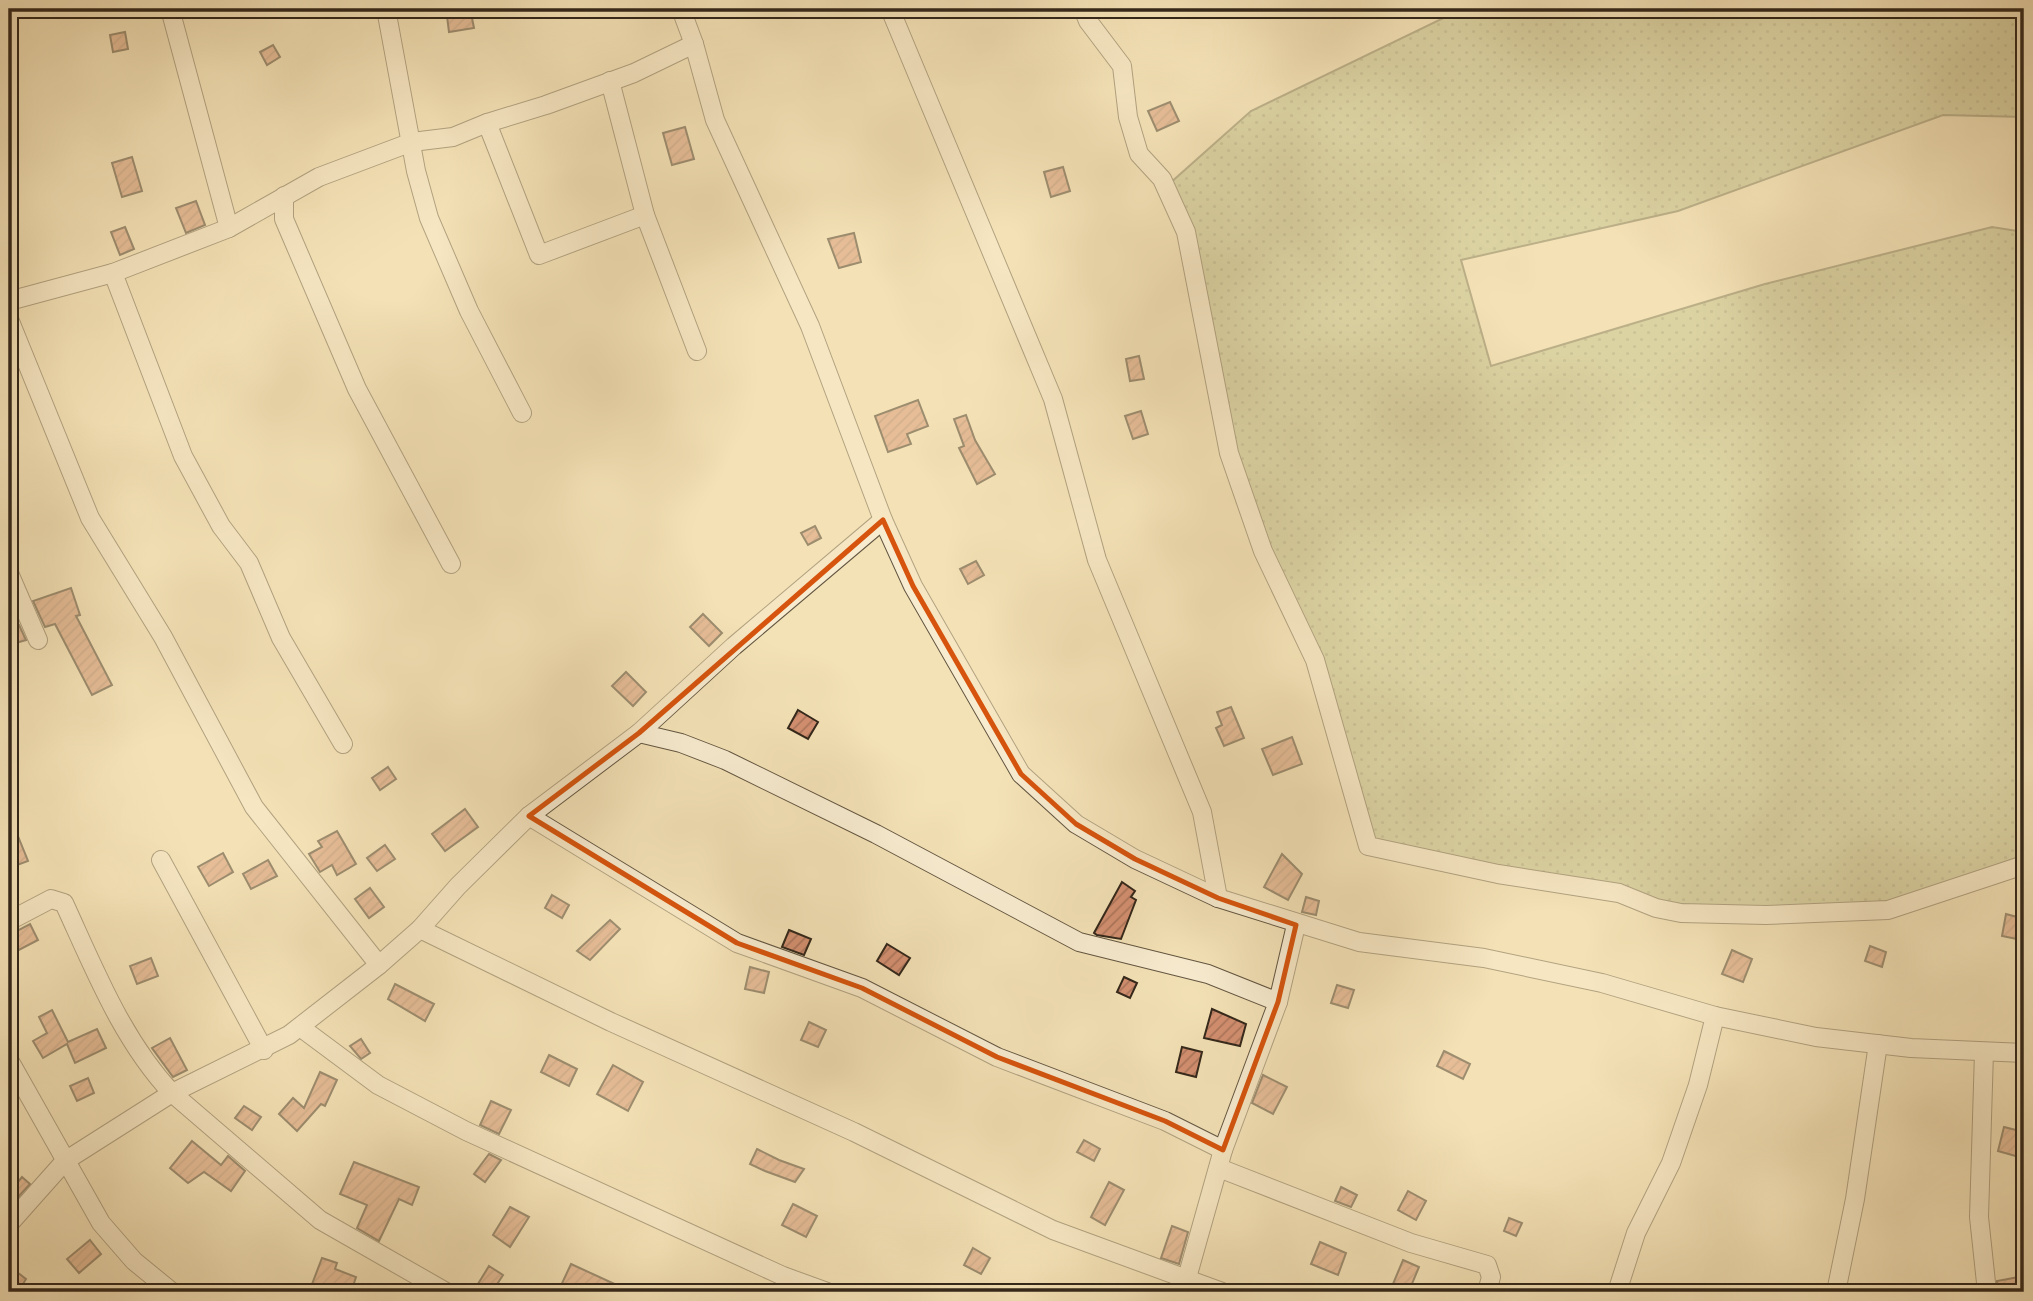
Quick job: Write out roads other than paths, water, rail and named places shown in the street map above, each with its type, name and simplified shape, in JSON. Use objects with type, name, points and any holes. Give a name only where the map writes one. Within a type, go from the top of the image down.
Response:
[{"type":"street","points":[[170,9],[229,228]]},
{"type":"street","points":[[386,9],[429,218],[469,311],[523,413]]},
{"type":"street","points":[[681,9],[694,44],[715,120],[810,326],[883,520],[913,586],[1021,774],[1076,824],[1135,859],[1218,898],[1296,925],[1359,942],[1485,958],[1589,980],[1715,1016],[1816,1037],[1878,1044],[2024,1053]]},
{"type":"street","points":[[890,9],[1053,399],[1097,560],[1202,812],[1218,898]]},
{"type":"street","points":[[1083,9],[1088,21],[1122,66],[1139,154],[1162,179],[1186,232],[1229,453],[1263,551],[1315,660],[1368,846],[1498,874],[1619,893],[1656,908],[1681,913],[1766,915],[1888,910],[2024,865]]},
{"type":"street","points":[[9,301],[113,273],[229,228],[319,177],[412,142],[453,138],[487,123],[610,81],[694,44]]},
{"type":"street","points":[[610,81],[645,215],[697,351]]},
{"type":"street","points":[[487,123],[539,255],[645,215]]},
{"type":"street","points":[[284,195],[284,219],[357,389],[451,564]]},
{"type":"street","points":[[113,273],[183,456],[221,526],[249,563],[281,638],[343,744]]},
{"type":"street","points":[[9,319],[90,518],[163,638],[254,807],[379,965]]},
{"type":"street","points":[[9,1224],[65,1161],[172,1093],[264,1050],[300,1027],[379,965],[420,929],[458,886],[530,816],[639,733],[734,646],[883,520]]},
{"type":"street","points":[[9,573],[38,640]]},
{"type":"street","points":[[639,733],[681,743],[725,760],[876,834],[1079,943],[1208,974],[1278,1002]]},
{"type":"street","points":[[530,816],[737,943],[862,988],[998,1057],[1165,1121],[1223,1150]]},
{"type":"street","points":[[161,860],[264,1050]]},
{"type":"street","points":[[9,920],[51,899],[64,903],[109,998],[151,1071],[172,1093],[320,1220],[446,1292]]},
{"type":"street","points":[[1185,1287],[1223,1150],[1278,1002],[1296,925]]},
{"type":"street","points":[[420,929],[611,1022],[854,1132],[1053,1230],[1185,1287],[1222,1292]]},
{"type":"street","points":[[1617,1292],[1636,1233],[1671,1163],[1698,1085],[1715,1016]]},
{"type":"street","points":[[300,1027],[379,1085],[466,1131],[783,1276],[827,1292]]},
{"type":"street","points":[[1836,1292],[1855,1199],[1878,1044]]},
{"type":"street","points":[[1984,1052],[1979,1217],[1987,1292]]},
{"type":"street","points":[[9,1060],[102,1223],[134,1261],[172,1292]]},
{"type":"street","points":[[1219,1168],[1411,1243],[1487,1265],[1491,1277],[1487,1292]]}]
